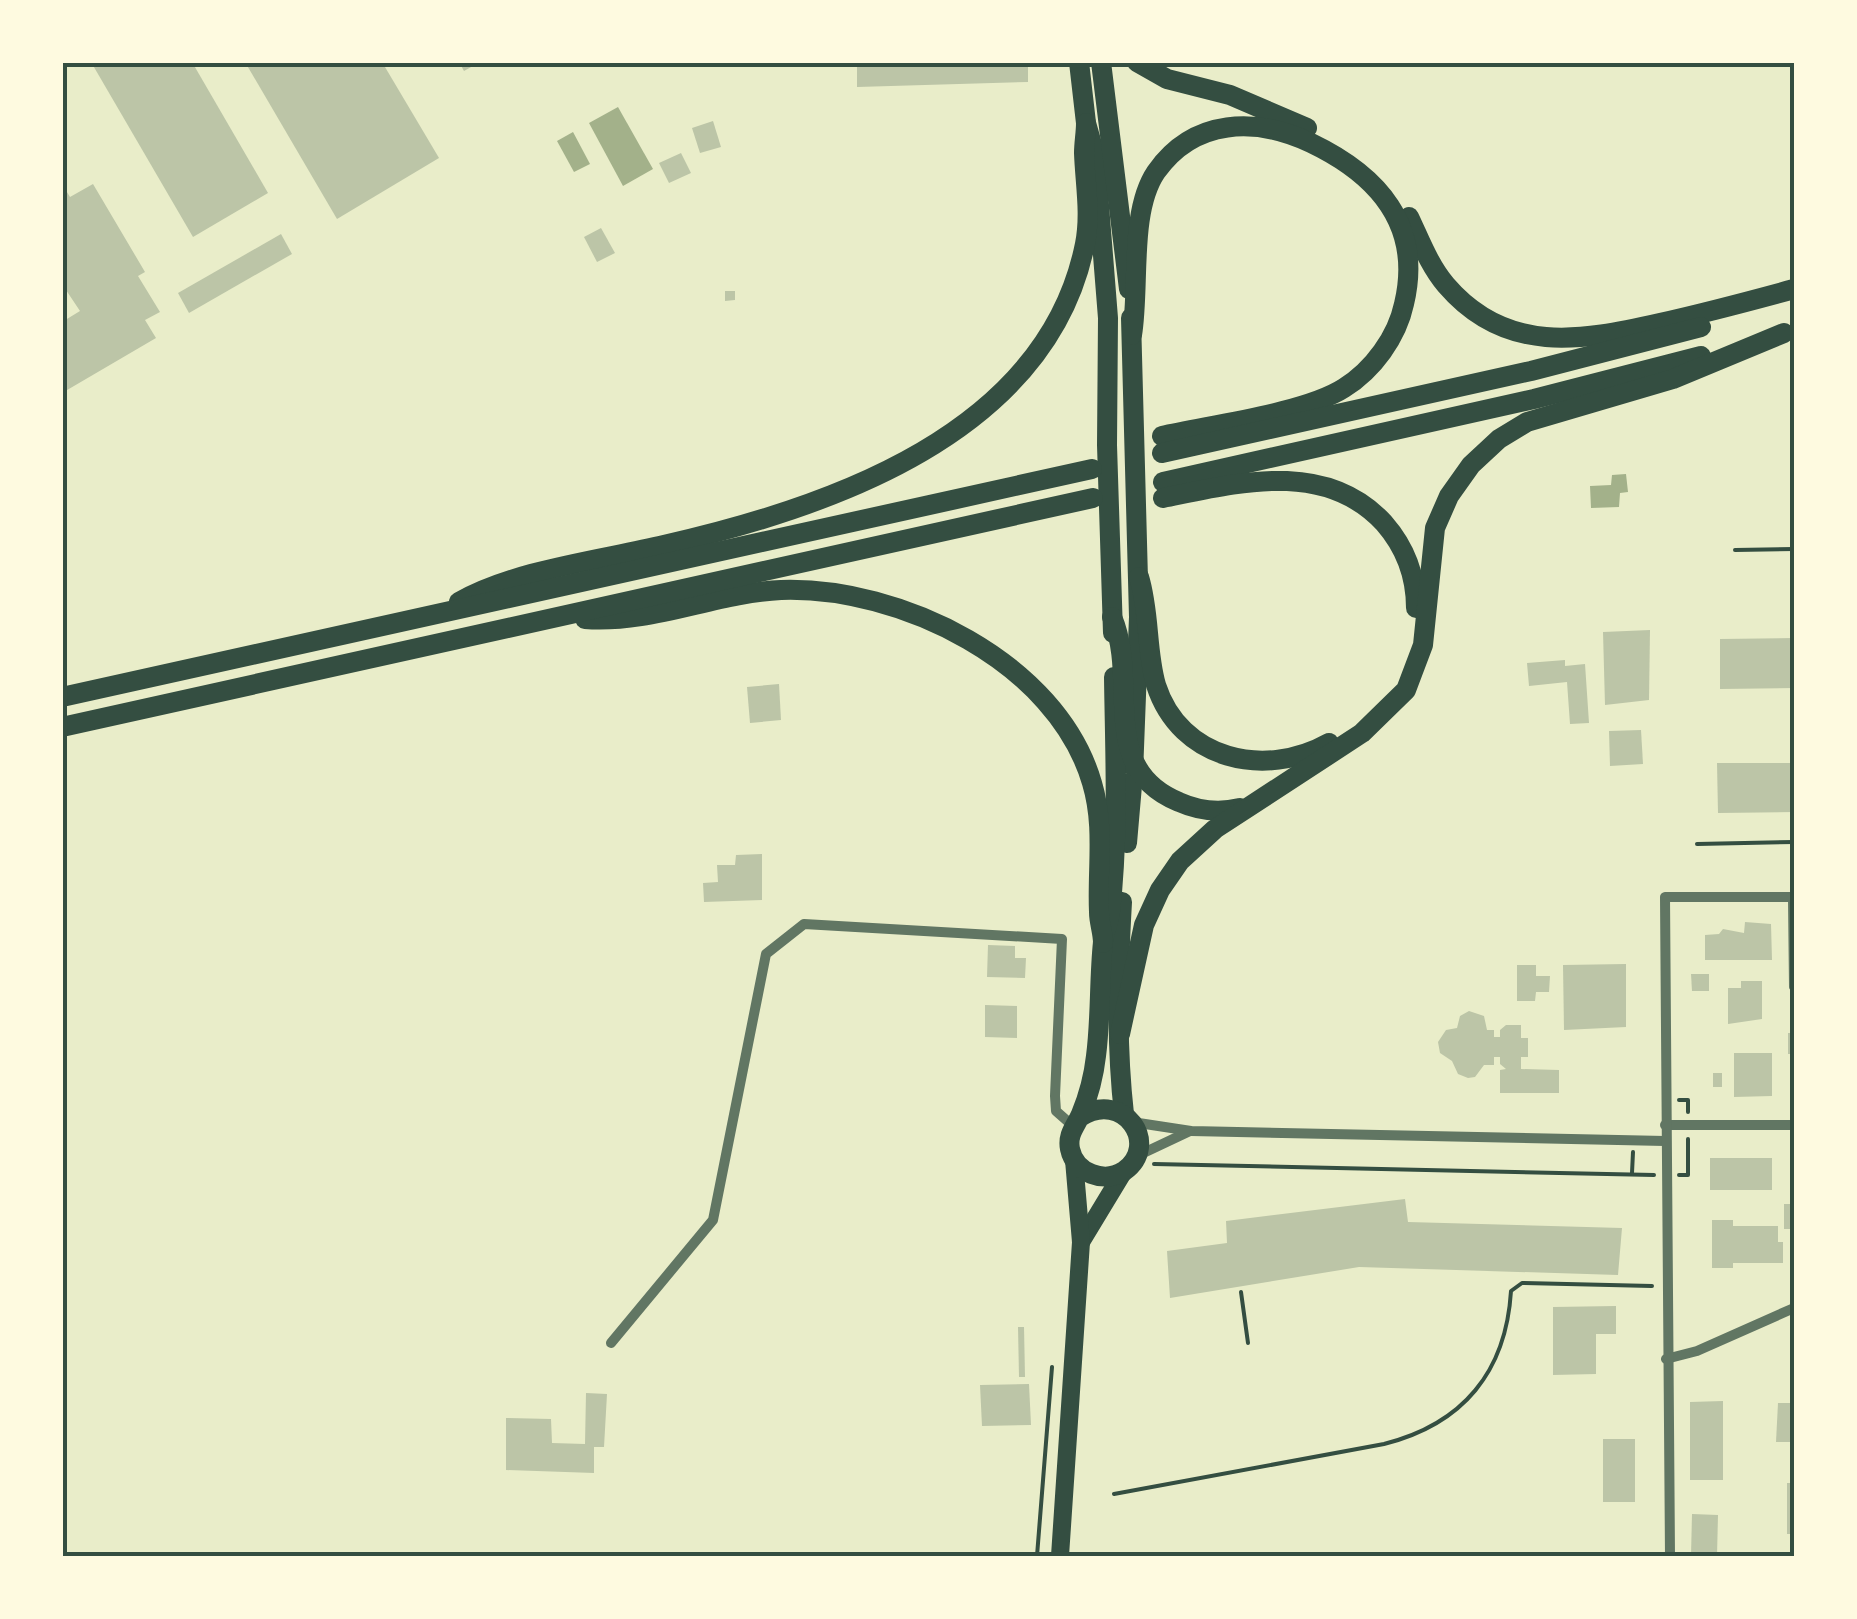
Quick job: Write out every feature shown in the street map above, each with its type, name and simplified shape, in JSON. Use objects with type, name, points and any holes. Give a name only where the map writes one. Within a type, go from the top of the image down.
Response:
[{"type":"main road","points":[[417,619],[507,581],[728,531],[796,511],[882,474],[961,425],[999,394],[1050,330],[1068,296],[1087,230],[1086,122],[1079,62]]},
{"type":"main road","points":[[1081,1242],[1138,1164],[1139,1144],[1128,1118],[1118,1064],[1119,960],[1134,764],[1139,573],[1132,335],[1102,62]]},
{"type":"main road","points":[[1137,62],[1167,79],[1264,108],[1355,154],[1391,187],[1434,269],[1451,290],[1474,310],[1514,330],[1547,338],[1590,338],[1712,312],[1794,289]]},
{"type":"main road","points":[[1060,1556],[1081,1242],[1070,1138],[1096,1062],[1116,798],[1107,295],[1095,155],[1086,122]]},
{"type":"main road","points":[[1132,335],[1138,289],[1138,225],[1143,198],[1154,175],[1192,139],[1214,129],[1246,125],[1276,129],[1334,154],[1378,189],[1404,237],[1408,273],[1401,316],[1380,354],[1357,379],[1336,392],[1162,445],[1579,359],[1794,300]]},
{"type":"main road","points":[[1139,573],[1149,619],[1153,670],[1162,700],[1188,735],[1226,756],[1271,762],[1316,750],[1386,698],[1409,656],[1416,608],[1410,567],[1390,530],[1355,499],[1322,484],[1285,480],[1163,490],[1580,388],[1789,332]]},
{"type":"main road","points":[[1120,1034],[1139,940],[1160,890],[1180,862],[1205,836],[1362,733],[1406,690],[1423,646],[1435,528],[1460,478],[1485,451],[1541,416],[1673,379],[1789,332]]},
{"type":"main road","points":[[62,697],[1029,483],[1092,461]]},
{"type":"main road","points":[[62,727],[1003,518],[1093,505]]},
{"type":"main road","points":[[538,622],[563,618],[624,619],[728,597],[793,590],[872,602],[914,614],[958,634],[1029,686],[1058,720],[1081,757],[1091,780],[1099,821],[1099,913],[1103,942]]},
{"type":"main road","points":[[1112,617],[1122,646],[1126,743],[1134,764],[1164,794],[1198,809],[1230,810],[1261,799]]},
{"type":"main road","points":[[1077,1122],[1103,1107],[1128,1118]]},
{"type":"main road","points":[[1074,1160],[1092,1175],[1113,1176],[1138,1164]]},
{"type":"street","points":[[1670,1556],[1664,897],[1793,897]]},
{"type":"street","points":[[611,1343],[713,1220],[766,954],[804,924],[1062,939],[1054,1096],[1056,1112],[1077,1122]]},
{"type":"street","points":[[1128,1118],[1190,1131],[1665,1141]]},
{"type":"street","points":[[1666,1124],[1794,1124]]},
{"type":"street","points":[[1138,1164],[1190,1131]]},
{"type":"street","points":[[1666,1359],[1687,1354],[1794,1308]]},
{"type":"lane","points":[[1792,987],[1793,897]]},
{"type":"path","points":[[1734,550],[1794,549]]},
{"type":"path","points":[[1697,844],[1794,842]]},
{"type":"path","points":[[1138,1164],[1688,1175],[1688,1137]]},
{"type":"path","points":[[1114,1494],[1384,1444],[1436,1424],[1468,1400],[1490,1370],[1506,1330],[1511,1291],[1522,1283],[1666,1286]]},
{"type":"path","points":[[1240,1292],[1248,1344]]},
{"type":"shaded area","points":[[618,107],[653,169],[623,186],[589,123]]},
{"type":"shaded area","points":[[573,132],[590,164],[574,172],[557,141]]},
{"type":"shaded area","points":[[1626,474],[1628,492],[1620,493],[1619,507],[1591,508],[1590,486],[1611,485],[1612,475]]},
{"type":"building","points":[[91,62],[192,62],[268,193],[193,237]]},
{"type":"building","points":[[245,62],[382,62],[439,158],[337,219]]},
{"type":"building","points":[[459,62],[480,62],[464,71]]},
{"type":"building","points":[[857,62],[1028,62],[1028,82],[857,87]]},
{"type":"building","points":[[713,121],[721,147],[700,153],[692,128]]},
{"type":"building","points":[[681,153],[691,173],[669,183],[659,163]]},
{"type":"building","points":[[62,184],[70,197],[93,184],[145,272],[138,276],[160,312],[145,320],[156,338],[62,393],[62,322],[80,311],[62,284]]},
{"type":"building","points":[[601,228],[615,253],[597,262],[584,237]]},
{"type":"building","points":[[281,234],[292,254],[189,313],[178,293]]},
{"type":"building","points":[[725,291],[735,291],[735,300],[725,301]]},
{"type":"building","points":[[1650,630],[1649,700],[1605,705],[1603,632]]},
{"type":"building","points":[[1794,638],[1794,688],[1720,689],[1720,639]]},
{"type":"building","points":[[1565,660],[1565,666],[1585,664],[1589,723],[1570,724],[1567,682],[1529,686],[1527,663]]},
{"type":"building","points":[[779,684],[781,720],[750,723],[747,687]]},
{"type":"building","points":[[1641,730],[1643,764],[1610,766],[1609,731]]},
{"type":"building","points":[[1717,763],[1794,763],[1794,812],[1718,813]]},
{"type":"building","points":[[762,854],[762,900],[704,902],[703,883],[718,882],[717,865],[735,865],[736,855]]},
{"type":"building","points":[[1745,922],[1771,924],[1772,960],[1705,960],[1705,935],[1719,934],[1723,929],[1744,933]]},
{"type":"building","points":[[988,945],[1015,946],[1015,958],[1026,958],[1025,978],[987,977]]},
{"type":"building","points":[[1626,964],[1626,1027],[1564,1030],[1563,965]]},
{"type":"building","points":[[1517,965],[1536,965],[1536,976],[1550,976],[1549,992],[1536,992],[1535,1001],[1517,1001]]},
{"type":"building","points":[[1691,974],[1709,974],[1709,991],[1692,991]]},
{"type":"building","points":[[1741,981],[1762,981],[1762,1019],[1728,1024],[1728,988],[1741,988]]},
{"type":"building","points":[[985,1005],[1017,1006],[1017,1038],[985,1037]]},
{"type":"building","points":[[1469,1011],[1484,1016],[1487,1030],[1494,1030],[1494,1037],[1500,1037],[1500,1030],[1506,1025],[1521,1025],[1521,1038],[1528,1038],[1528,1057],[1521,1057],[1521,1069],[1559,1070],[1559,1093],[1500,1093],[1500,1070],[1506,1069],[1500,1064],[1500,1057],[1494,1057],[1494,1065],[1484,1065],[1475,1077],[1458,1074],[1452,1061],[1440,1053],[1438,1042],[1446,1030],[1457,1028],[1460,1016]]},
{"type":"building","points":[[1788,1033],[1794,1033],[1794,1054],[1788,1054]]},
{"type":"building","points":[[1734,1053],[1772,1053],[1772,1096],[1734,1097]]},
{"type":"building","points":[[1713,1073],[1722,1073],[1722,1087],[1713,1087]]},
{"type":"building","points":[[1710,1158],[1772,1158],[1772,1190],[1710,1190]]},
{"type":"building","points":[[1790,1192],[1794,1192],[1794,1229],[1784,1229],[1784,1204],[1790,1204]]},
{"type":"building","points":[[1405,1199],[1408,1222],[1622,1228],[1618,1275],[1359,1267],[1170,1298],[1167,1251],[1227,1243],[1226,1221]]},
{"type":"building","points":[[1712,1220],[1733,1220],[1733,1226],[1778,1226],[1783,1263],[1733,1263],[1733,1268],[1712,1268]]},
{"type":"building","points":[[1616,1306],[1616,1334],[1596,1334],[1596,1374],[1553,1375],[1553,1307]]},
{"type":"building","points":[[1018,1327],[1024,1327],[1025,1377],[1019,1377]]},
{"type":"building","points":[[1029,1384],[1031,1425],[982,1426],[980,1385]]},
{"type":"building","points":[[586,1393],[607,1394],[604,1447],[594,1447],[594,1473],[506,1470],[506,1418],[551,1419],[552,1443],[585,1444]]},
{"type":"building","points":[[1723,1401],[1723,1480],[1690,1480],[1690,1402]]},
{"type":"building","points":[[1778,1403],[1794,1403],[1794,1442],[1776,1442]]},
{"type":"building","points":[[1603,1439],[1635,1439],[1635,1502],[1603,1502]]},
{"type":"building","points":[[1787,1483],[1794,1483],[1794,1534],[1787,1534]]},
{"type":"building","points":[[1692,1514],[1718,1515],[1717,1556],[1691,1556]]}]
